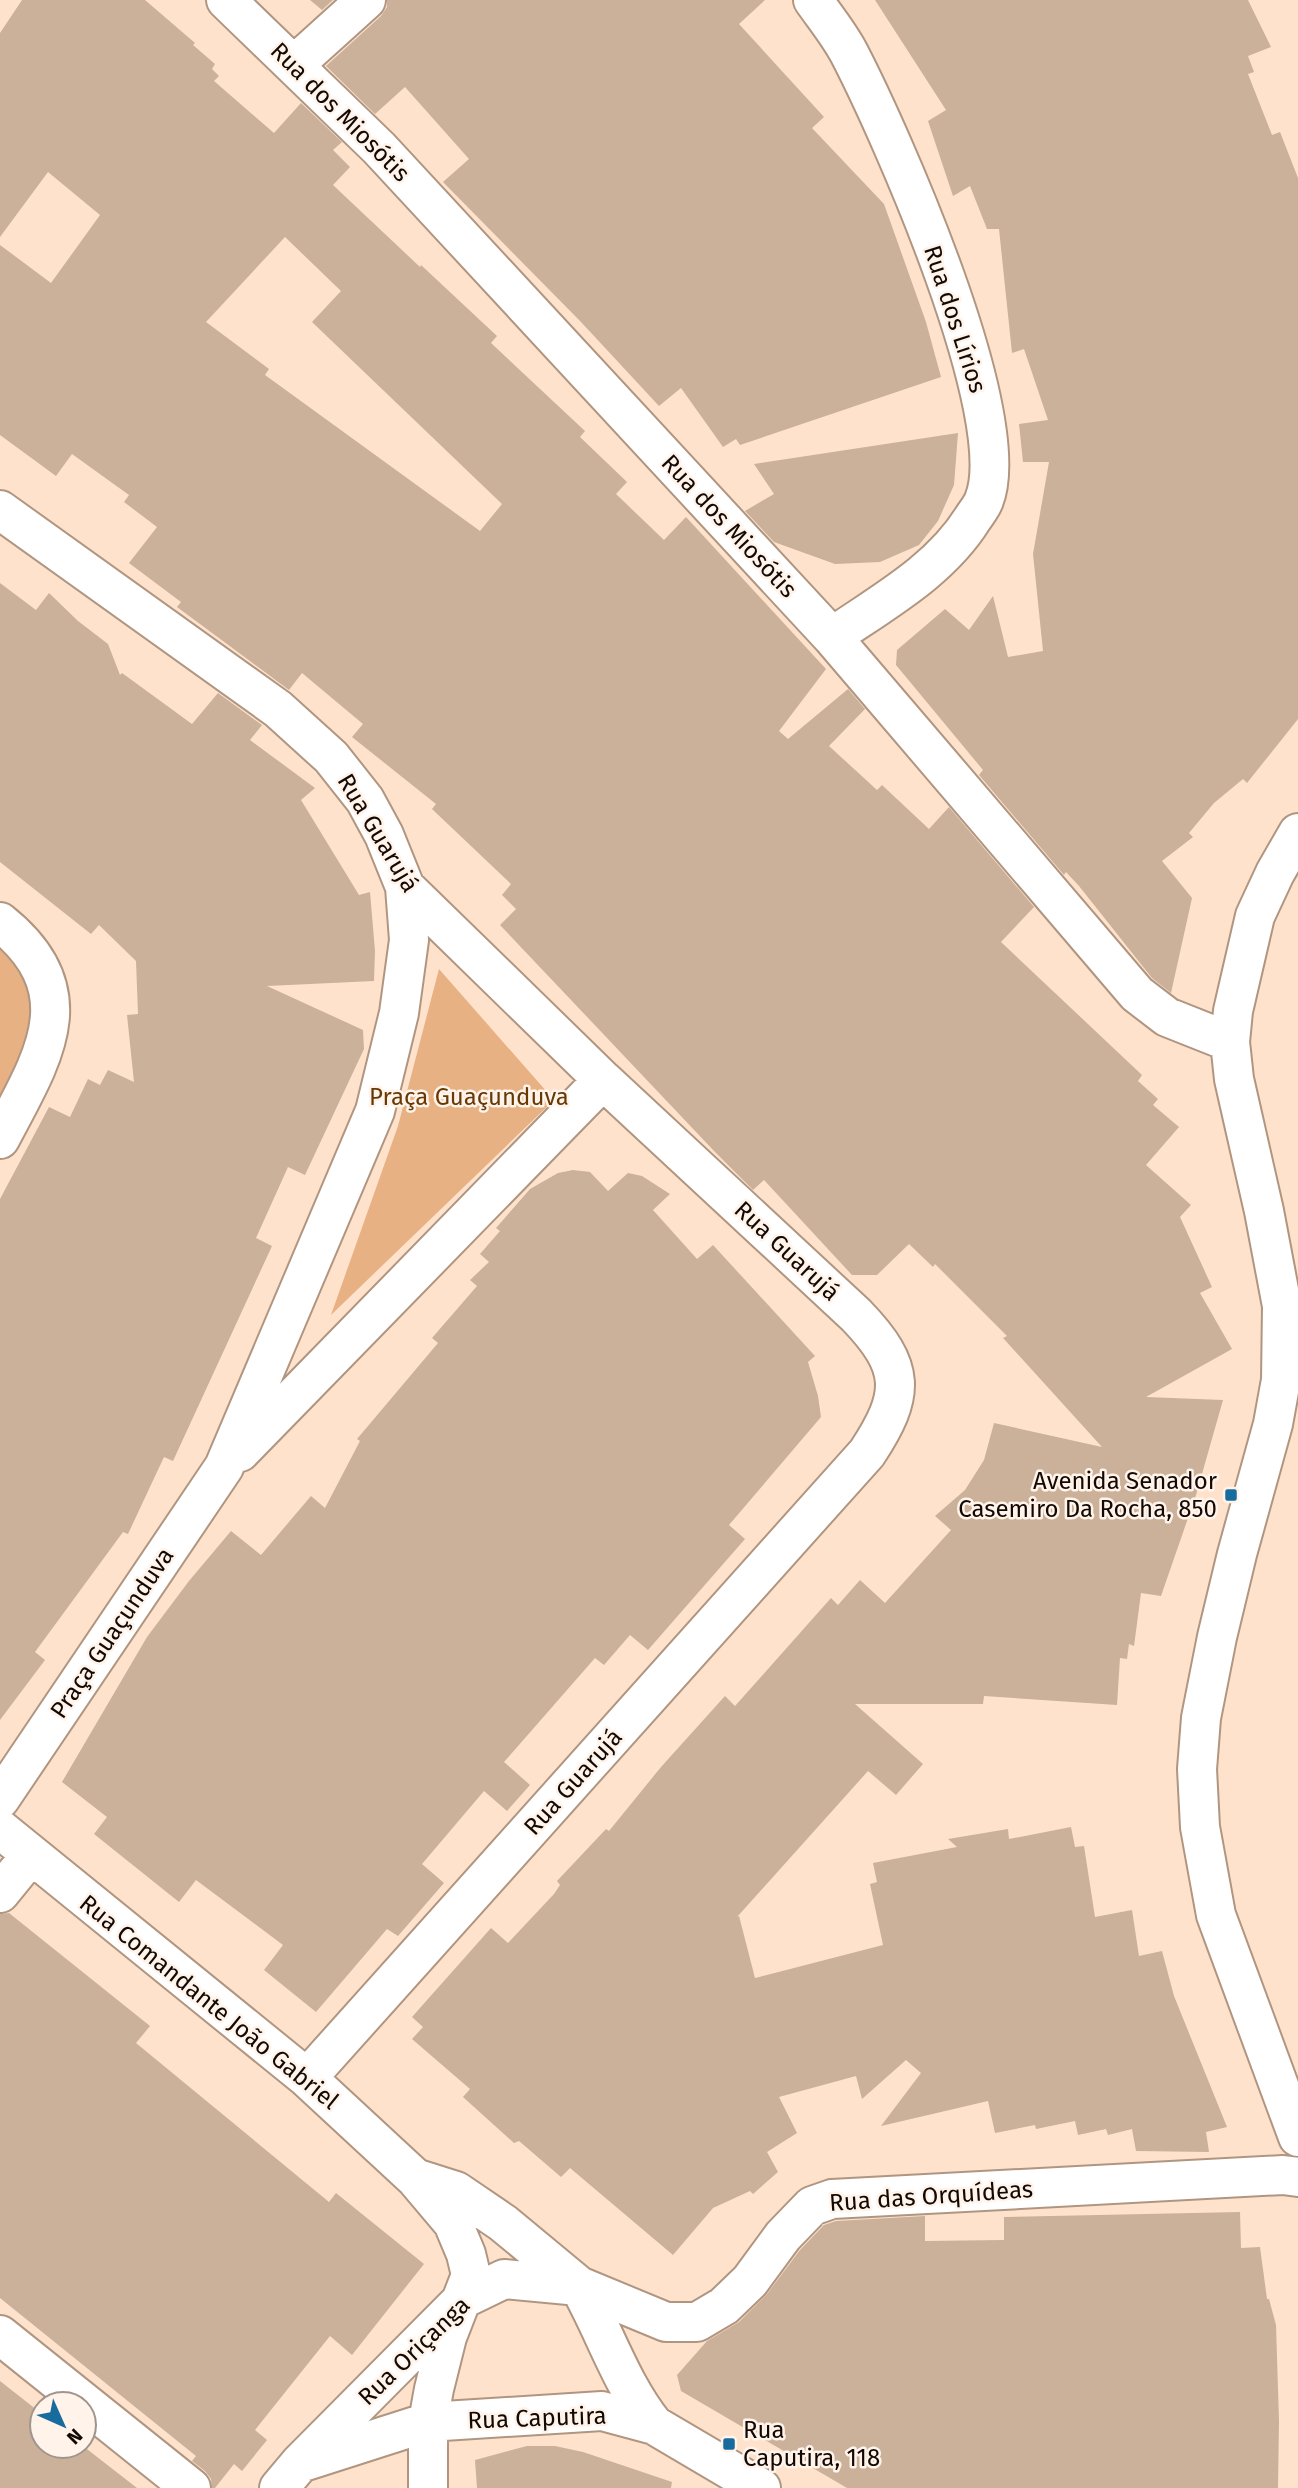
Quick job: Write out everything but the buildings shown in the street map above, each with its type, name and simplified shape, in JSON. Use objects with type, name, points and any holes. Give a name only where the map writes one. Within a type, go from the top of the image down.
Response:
[{"type":"street","name":"Rua dos Miosótis","points":[[226,0],[379,148],[832,638],[1137,993],[1167,1017],[1230,1042]]},
{"type":"street","points":[[294,65],[366,0]]},
{"type":"street","name":"Rua dos Lírios","points":[[813,0],[848,50],[908,177],[968,346],[983,406],[990,461],[985,499],[964,533],[948,551],[916,579],[832,638]]},
{"type":"street","name":"Rua Guarujá","points":[[0,510],[278,709],[331,757],[365,800],[384,835],[405,887],[603,1080],[878,1338],[889,1355],[894,1374],[896,1385],[892,1406],[884,1426],[867,1453],[307,2078]]},
{"type":"street","points":[[1298,833],[1255,916],[1237,990],[1230,1042],[1242,1119],[1287,1280],[1282,1306],[1281,1380],[1286,1422],[1237,1554],[1201,1718],[1197,1769],[1200,1827],[1216,1915],[1298,2137]]},
{"type":"street","name":"Praça Guaçunduva","points":[[224,1467],[375,1111],[399,1013],[409,940],[405,887]]},
{"type":"street","points":[[0,922],[30,950],[45,975],[52,1020],[35,1073],[0,1139]]},
{"type":"street","name":"Praça Guaçunduva","points":[[0,1799],[224,1467],[603,1080]]},
{"type":"street","name":"Rua Comandante João Gabriel","points":[[0,1829],[307,2078],[415,2178],[453,2223],[466,2254],[471,2275],[446,2337],[428,2422],[428,2488]]},
{"type":"street","points":[[0,1893],[30,1855]]},
{"type":"street","name":"Rua das Orquídeas","points":[[579,2286],[666,2322],[697,2322],[724,2306],[750,2281],[783,2236],[812,2206],[832,2199],[1283,2175],[1298,2177]]},
{"type":"street","name":"Rua Comandante João Gabriel","points":[[415,2178],[456,2191],[503,2223],[579,2286]]},
{"type":"street","name":"Rua Oriçanga","points":[[290,2475],[463,2298],[504,2278],[579,2286]]},
{"type":"street","points":[[579,2286],[599,2321],[626,2384],[654,2425]]},
{"type":"street","points":[[0,2335],[191,2488]]},
{"type":"street","name":"Rua Caputira","points":[[290,2475],[428,2422],[602,2410],[654,2425],[761,2488]]},
{"type":"green space","points":[[0,941],[20,958],[39,1024],[0,1118]]},
{"type":"green space","name":"Praça Guaçunduva","points":[[439,969],[554,1100],[331,1315],[398,1126]]},
{"type":"place","name":"Avenida Senador Casemiro Da Rocha, 850","points":[[1231,1495]]},
{"type":"place","name":"Rua Caputira, 118","points":[[729,2444]]}]
